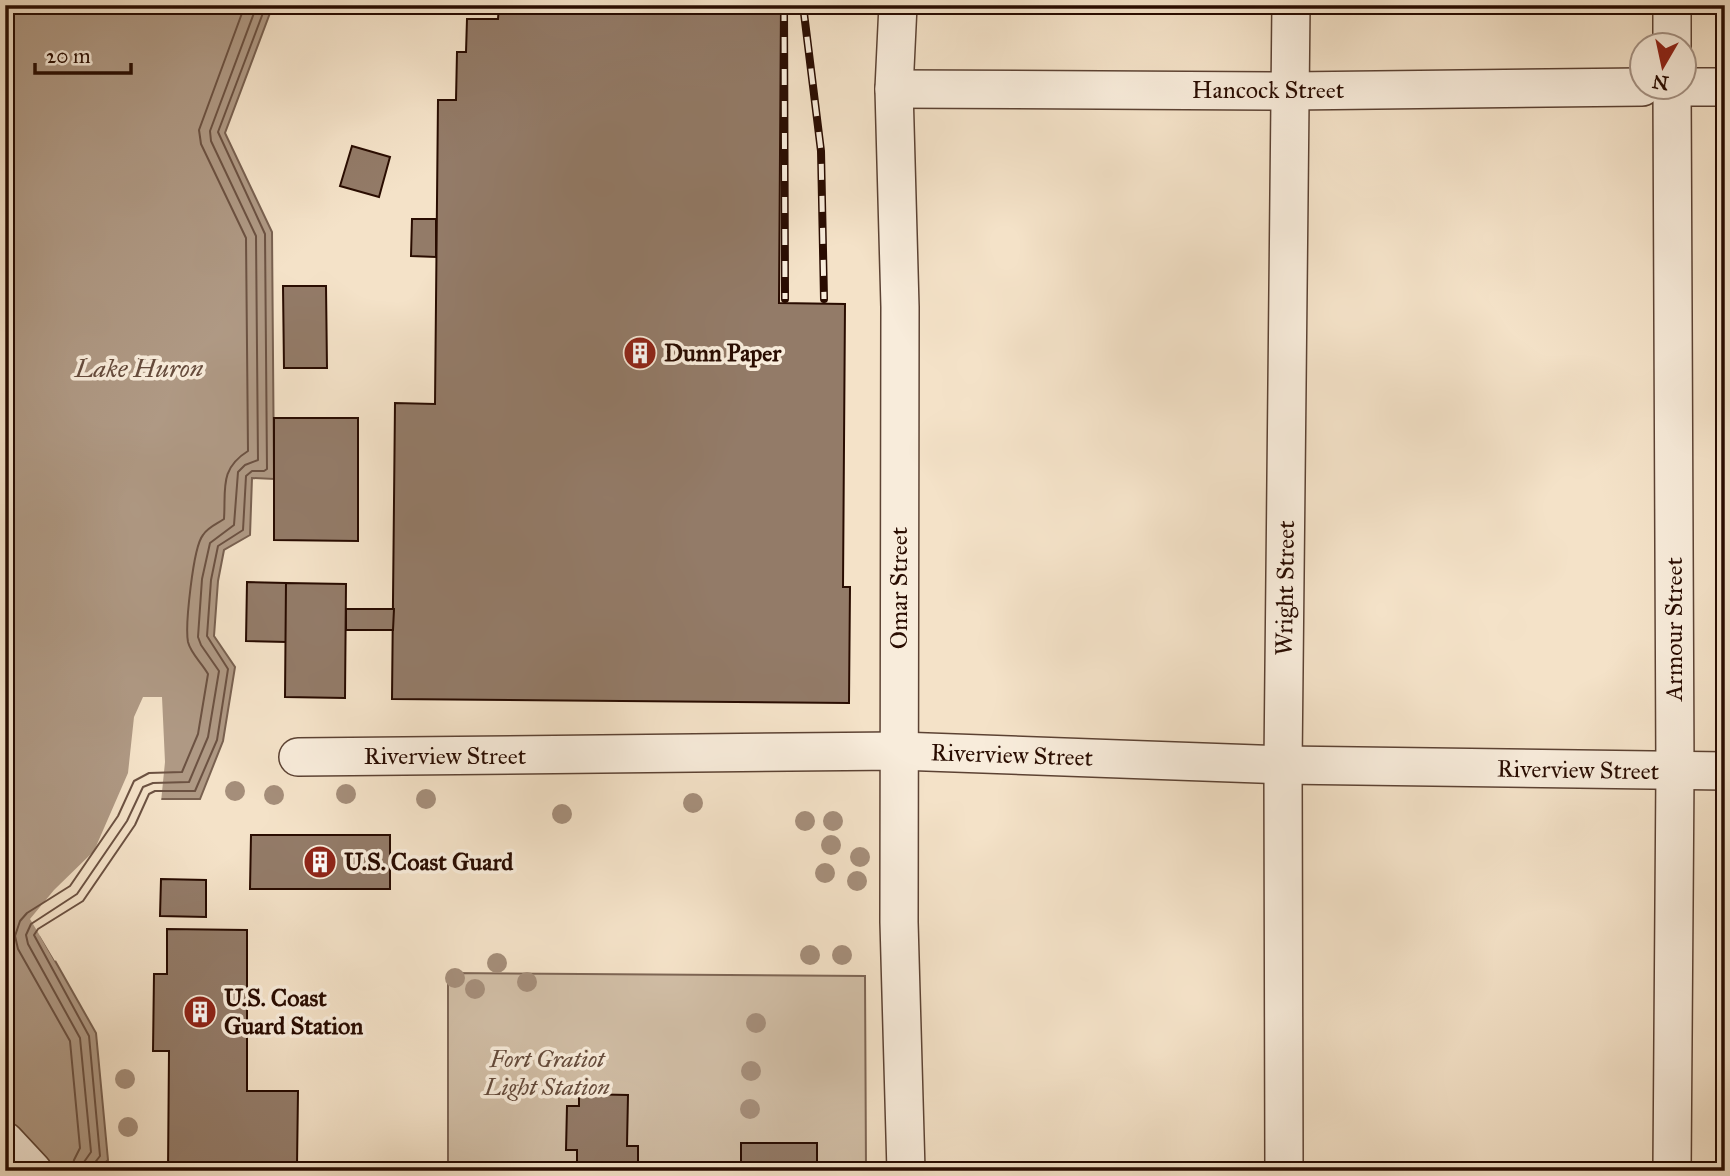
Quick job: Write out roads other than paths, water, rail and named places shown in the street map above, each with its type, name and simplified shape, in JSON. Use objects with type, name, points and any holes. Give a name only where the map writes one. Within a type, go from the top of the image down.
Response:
[{"type":"street","name":"Omar Street","points":[[898,5],[894,89],[900,307],[899,922],[906,1171]]},
{"type":"street","name":"Wright Street","points":[[1284,1171],[1283,765],[1291,5]]},
{"type":"street","points":[[1672,5],[1672,32]]},
{"type":"street","name":"Hancock Street","points":[[894,89],[1292,91],[1628,87]]},
{"type":"street","points":[[1698,87],[1725,87]]},
{"type":"street","name":"Armour Street","points":[[1672,102],[1675,772],[1672,1171]]},
{"type":"street","name":"Riverview Street","points":[[298,757],[899,751],[1283,765],[1725,771]]},
{"type":"street","points":[[5,1141],[33,1171]]},
{"type":"water","name":"Lake Huron","points":[[5,5],[273,5],[225,133],[272,232],[274,479],[252,478],[250,535],[224,550],[218,581],[214,636],[235,667],[223,741],[200,799],[154,799],[41,936],[96,1033],[108,1160],[96,1171],[12,1171],[5,1163]]},
{"type":"railway","points":[[784,5],[785,299]]},
{"type":"railway","points":[[803,5],[821,151],[824,299]]},
{"type":"place","name":"Dunn Paper","points":[[640,353]]},
{"type":"place","name":"U.S. Coast Guard","points":[[320,862]]},
{"type":"place","name":"U.S. Coast Guard Station","points":[[200,1012]]},
{"type":"park label","name":"Fort Gratiot Light Station","points":[[547,1073]]}]
